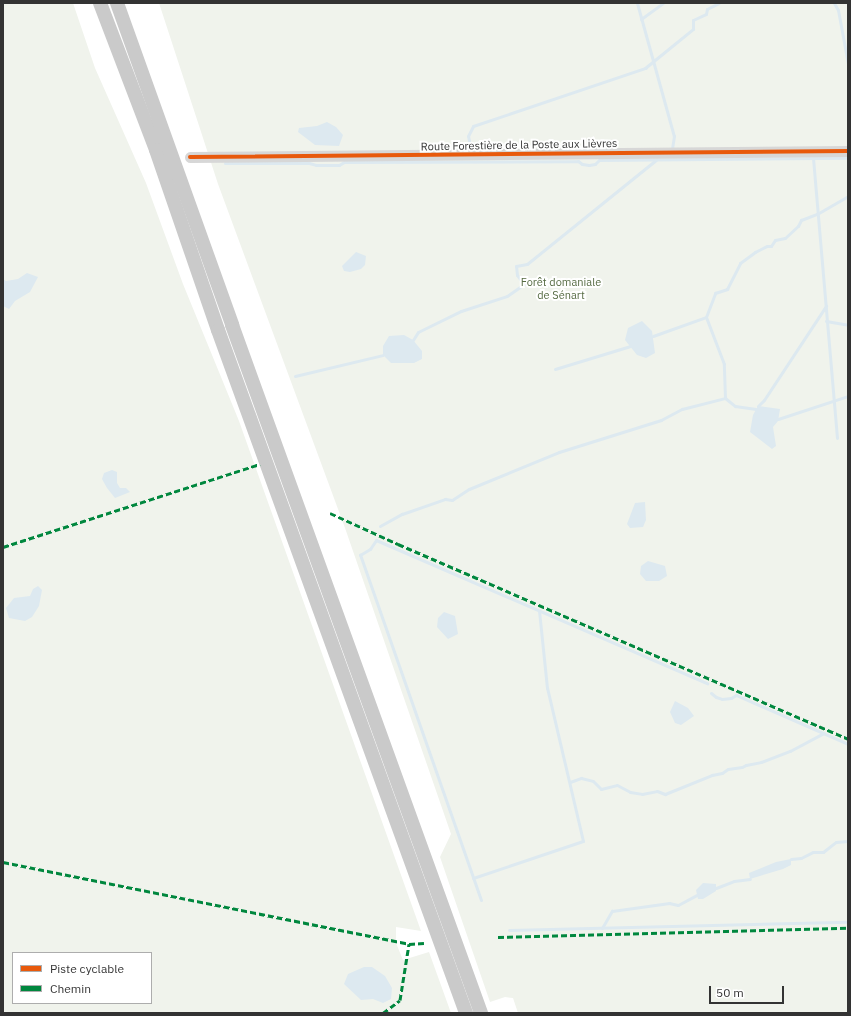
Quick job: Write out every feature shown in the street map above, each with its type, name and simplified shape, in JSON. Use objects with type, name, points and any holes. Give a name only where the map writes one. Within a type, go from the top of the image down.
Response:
[{"type":"main road","points":[[100,3],[156,150],[218,330],[466,1013]]},
{"type":"main road","points":[[117,3],[237,340],[481,1013]]},
{"type":"street","name":"Route Forestière de la Poste aux Lièvres","points":[[190,157],[848,151]]},
{"type":"green space","points":[[3,3],[73,3],[95,68],[146,183],[183,284],[239,421],[421,931],[396,927],[396,943],[403,960],[429,952],[451,1013],[3,1013]]},
{"type":"green space","name":"Forêt domaniale de Sénart","points":[[159,3],[848,3],[848,1013],[518,1013],[513,998],[505,997],[490,1002],[440,857],[451,834],[345,528],[218,184]]},
{"type":"shaded area","points":[[327,122],[336,127],[343,135],[339,146],[315,145],[298,132],[299,128],[317,126]]},
{"type":"shaded area","points":[[356,252],[366,256],[365,265],[361,269],[350,272],[344,271],[342,266]]},
{"type":"shaded area","points":[[27,273],[38,277],[30,292],[15,301],[9,309],[3,306],[3,279],[6,281],[18,279]]},
{"type":"shaded area","points":[[642,321],[652,331],[655,353],[646,358],[637,355],[625,340],[628,328]]},
{"type":"shaded area","points":[[404,335],[413,340],[422,351],[422,359],[414,363],[391,363],[383,355],[383,346],[389,336]]},
{"type":"shaded area","points":[[758,406],[780,409],[778,421],[773,427],[776,446],[772,449],[750,432],[753,415]]},
{"type":"shaded area","points":[[112,470],[117,472],[117,483],[120,488],[126,488],[130,492],[115,498],[102,479],[104,473]]},
{"type":"shaded area","points":[[645,502],[646,520],[643,527],[630,528],[627,524],[635,503]]},
{"type":"shaded area","points":[[648,561],[665,566],[667,576],[659,581],[646,581],[640,574],[641,566]]},
{"type":"shaded area","points":[[38,586],[42,590],[39,606],[32,617],[25,621],[9,618],[6,608],[14,598],[30,596],[33,589]]},
{"type":"shaded area","points":[[444,612],[455,616],[458,634],[448,639],[437,627],[438,618]]},
{"type":"shaded area","points":[[675,701],[688,708],[694,716],[681,725],[675,723],[670,712]]},
{"type":"shaded area","points":[[791,859],[791,865],[783,869],[750,879],[749,873],[776,862]]},
{"type":"shaded area","points":[[703,883],[716,884],[716,891],[703,899],[698,899],[696,890]]},
{"type":"shaded area","points":[[364,967],[372,967],[385,976],[392,988],[391,999],[383,1003],[373,999],[361,1000],[344,984],[348,974]]},
{"type":"waterway","points":[[637,3],[674,136],[672,149]]},
{"type":"waterway","points":[[641,19],[663,3]]},
{"type":"waterway","points":[[471,150],[468,136],[473,126],[645,68],[693,29],[693,20],[706,14],[707,9],[719,3]]},
{"type":"waterway","points":[[834,3],[838,10],[848,64]]},
{"type":"waterway","points":[[813,158],[837,438]]},
{"type":"waterway","points":[[225,163],[309,163],[316,165],[339,165],[344,162],[578,161],[582,164],[589,165],[595,164],[599,160],[848,158]]},
{"type":"waterway","points":[[413,340],[418,332],[461,311],[507,296],[524,284],[517,275],[516,266],[527,264],[656,160]]},
{"type":"waterway","points":[[725,398],[724,364],[706,317],[715,293],[727,289],[740,263],[755,252],[767,246],[771,246],[775,240],[785,238],[798,226],[801,220],[817,214],[848,196]]},
{"type":"waterway","points":[[758,406],[764,400],[826,306]]},
{"type":"waterway","points":[[653,336],[706,317]]},
{"type":"waterway","points":[[826,321],[848,325]]},
{"type":"waterway","points":[[555,369],[630,346]]},
{"type":"waterway","points":[[295,376],[383,355]]},
{"type":"waterway","points":[[778,419],[848,396]]},
{"type":"waterway","points":[[380,526],[402,514],[445,499],[452,500],[469,489],[559,452],[661,420],[682,409],[725,398],[735,406],[756,409]]},
{"type":"waterway","points":[[481,900],[360,555],[370,549],[376,540],[707,683]]},
{"type":"waterway","points":[[473,878],[583,841],[547,688],[539,610]]},
{"type":"waterway","points":[[711,693],[722,699],[731,698],[736,695],[848,744]]},
{"type":"waterway","points":[[570,782],[581,778],[593,781],[601,789],[617,785],[630,792],[642,794],[657,791],[665,794],[712,775],[722,773],[728,769],[761,762],[790,751],[824,733]]},
{"type":"waterway","points":[[791,859],[801,858],[813,852],[823,852],[836,842],[848,841]]},
{"type":"waterway","points":[[716,888],[734,881],[750,879]]},
{"type":"waterway","points":[[602,928],[612,911],[669,903],[678,905],[697,895]]},
{"type":"waterway","points":[[509,930],[848,922]]},
{"type":"marked path","points":[[3,547],[260,464]]},
{"type":"marked path","points":[[330,513],[398,544],[848,739]]},
{"type":"marked path","points":[[3,862],[409,944],[424,943]]},
{"type":"marked path","points":[[498,937],[848,928]]},
{"type":"marked path","points":[[383,1013],[400,1000],[409,944]]},
{"type":"cycle path","points":[[190,157],[848,151]]}]
